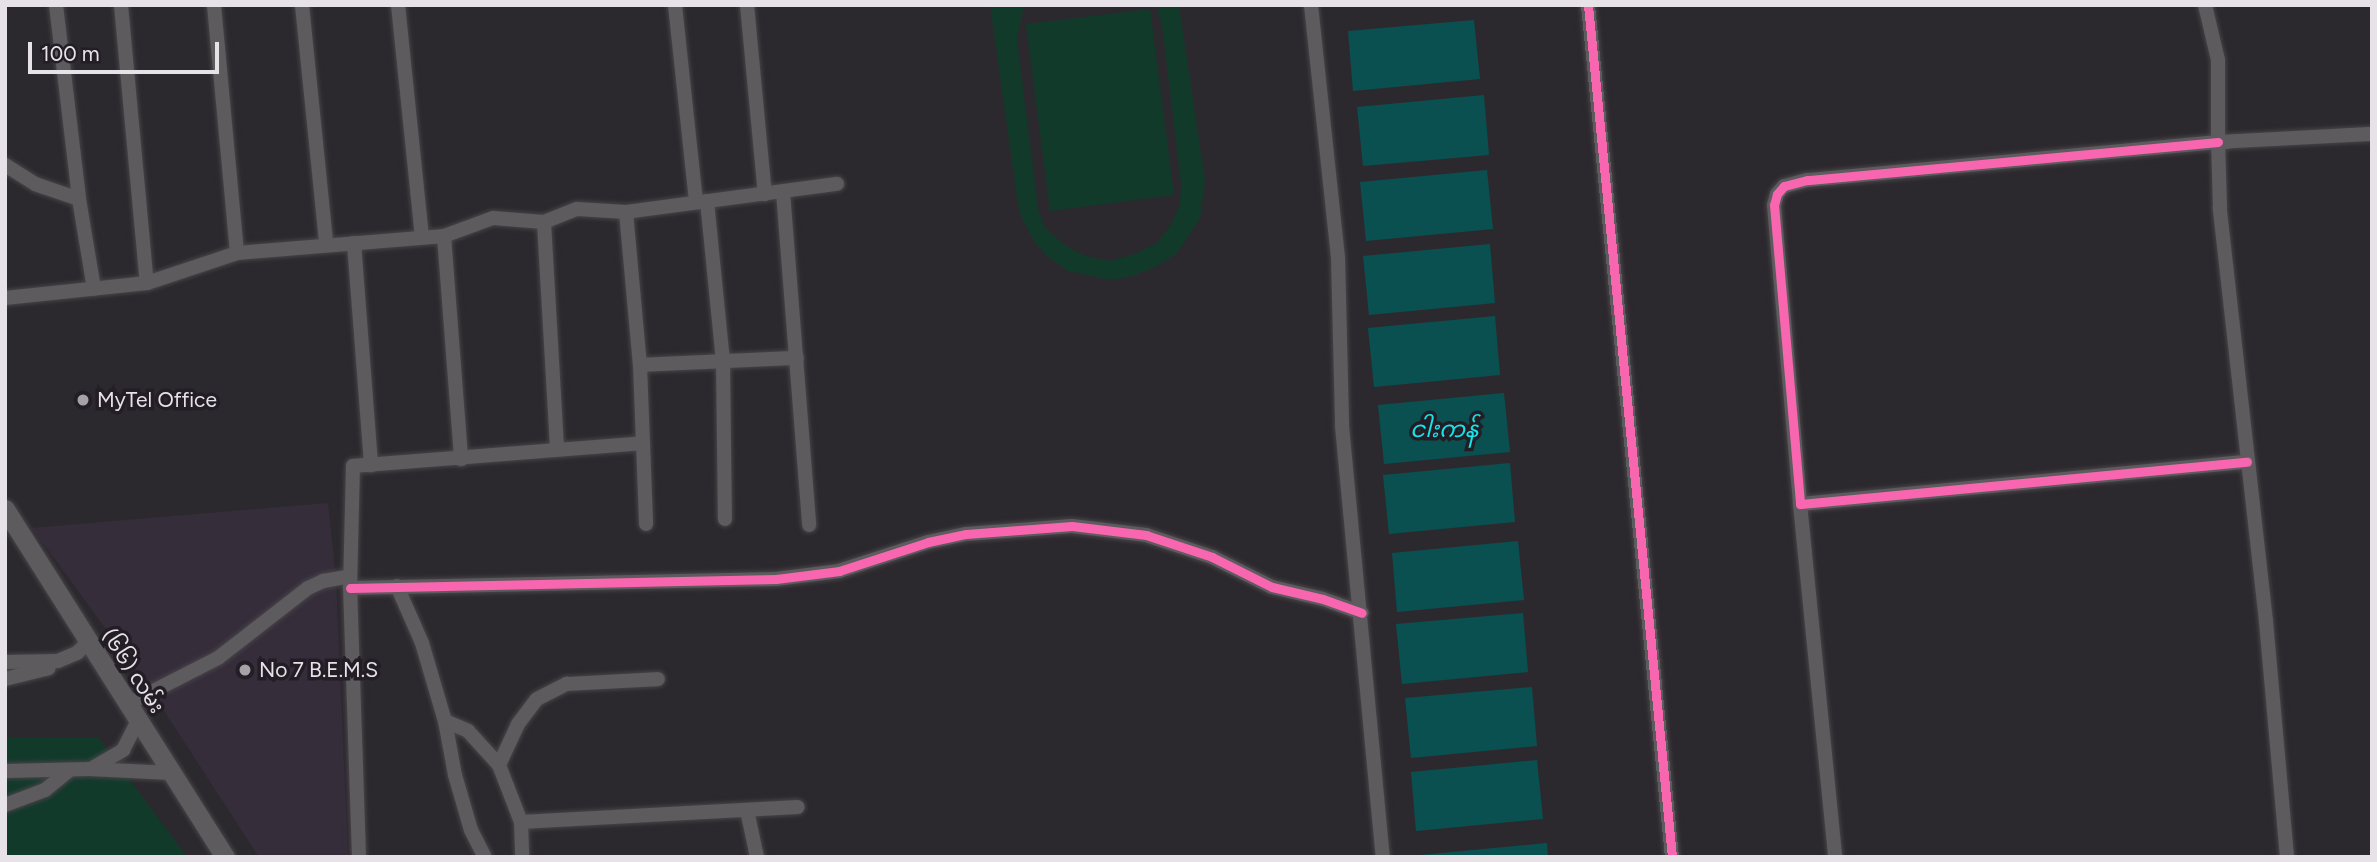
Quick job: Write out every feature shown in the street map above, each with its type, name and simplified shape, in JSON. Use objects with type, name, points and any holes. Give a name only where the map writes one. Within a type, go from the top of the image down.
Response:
[{"type":"street","points":[[56,5],[79,199],[94,289]]},
{"type":"street","points":[[121,5],[147,283]]},
{"type":"street","points":[[214,5],[237,253]]},
{"type":"street","points":[[302,5],[326,243]]},
{"type":"street","points":[[398,5],[422,237]]},
{"type":"street","points":[[675,5],[723,361],[725,519]]},
{"type":"street","points":[[747,5],[765,194]]},
{"type":"street","points":[[1311,5],[1338,257],[1342,426],[1362,613],[1383,857]]},
{"type":"street","points":[[1588,5],[1672,857]]},
{"type":"street","points":[[2205,5],[2218,60],[2220,208],[2266,621],[2287,857]]},
{"type":"street","points":[[1835,857],[1800,504],[1774,205],[1777,194],[1784,186],[1807,180],[2218,142],[2372,134]]},
{"type":"street","points":[[5,165],[35,184],[79,199]]},
{"type":"street","points":[[5,298],[147,283],[237,253],[326,243],[444,236],[492,218],[544,222],[577,209],[626,212],[837,184]]},
{"type":"street","points":[[783,192],[809,525]]},
{"type":"street","points":[[626,212],[640,365],[646,524]]},
{"type":"street","points":[[544,222],[557,450]]},
{"type":"street","points":[[444,236],[461,459]]},
{"type":"street","points":[[355,243],[371,465]]},
{"type":"street","points":[[640,365],[797,358]]},
{"type":"street","points":[[359,857],[350,582],[353,466],[643,443]]},
{"type":"street","points":[[1800,504],[2247,462]]},
{"type":"street","name":"(၆၆) လမ်း","points":[[5,509],[87,643],[225,857]]},
{"type":"street","points":[[89,769],[123,750],[133,712],[219,658],[308,587],[323,581],[397,586],[787,578],[839,571],[928,542],[966,534],[1072,526],[1146,535],[1212,557],[1272,587],[1323,599],[1362,613]]},
{"type":"street","points":[[397,586],[422,643],[445,721],[461,797],[471,830],[485,857]]},
{"type":"street","points":[[5,679],[48,669],[77,653],[87,643]]},
{"type":"street","points":[[5,662],[58,662]]},
{"type":"street","points":[[499,765],[518,724],[537,699],[567,684],[658,679]]},
{"type":"street","points":[[445,721],[468,731],[499,765],[521,822],[522,857]]},
{"type":"street","points":[[5,771],[89,769],[172,773]]},
{"type":"street","points":[[5,805],[45,790],[70,770]]},
{"type":"street","points":[[521,822],[799,807]]},
{"type":"street","points":[[747,810],[757,857]]},
{"type":"shaded area","points":[[328,503],[336,579],[348,857],[259,857],[150,689],[32,528]]},
{"type":"green space","points":[[990,5],[1024,5],[1017,39],[1038,209],[1045,228],[1063,244],[1085,256],[1110,261],[1135,254],[1157,243],[1170,226],[1180,205],[1181,183],[1162,25],[1156,5],[1179,5],[1205,180],[1200,219],[1176,254],[1133,276],[1110,280],[1068,271],[1048,257],[1034,241],[1021,216],[1017,198]]},
{"type":"green space","points":[[1150,9],[1174,195],[1050,211],[1026,24]]},
{"type":"green space","points":[[98,737],[187,857],[5,857],[5,738]]},
{"type":"water","points":[[1474,20],[1480,79],[1353,91],[1348,31]]},
{"type":"water","points":[[1484,95],[1489,155],[1363,166],[1357,107]]},
{"type":"water","points":[[1487,170],[1493,229],[1366,241],[1360,182]]},
{"type":"water","points":[[1490,244],[1495,303],[1369,315],[1363,256]]},
{"type":"water","name":"ငါးကန်","points":[[1495,316],[1500,375],[1374,387],[1368,328]]},
{"type":"water","name":"ငါးကန်","points":[[1504,393],[1510,452],[1384,464],[1378,405]]},
{"type":"water","name":"ငါးကန်","points":[[1510,463],[1515,522],[1389,534],[1383,475]]},
{"type":"water","points":[[1518,541],[1524,600],[1397,612],[1392,553]]},
{"type":"water","points":[[1523,613],[1528,672],[1402,684],[1396,624]]},
{"type":"water","points":[[1532,687],[1537,746],[1411,758],[1405,698]]},
{"type":"water","points":[[1537,760],[1543,819],[1416,831],[1411,772]]},
{"type":"water","points":[[1547,843],[1548,857],[1420,857],[1420,855]]},
{"type":"cycle path","points":[[1588,5],[1672,857]]},
{"type":"cycle path","points":[[2218,142],[1807,180],[1784,186],[1777,194],[1774,205],[1800,504],[2247,462]]},
{"type":"cycle path","points":[[350,588],[776,579],[839,571],[928,542],[966,534],[1072,526],[1146,535],[1212,557],[1272,587],[1323,599],[1362,613]]},
{"type":"place","name":"MyTel Office","points":[[83,400]]},
{"type":"place","name":"No 7 B.E.M.S","points":[[245,670]]}]
